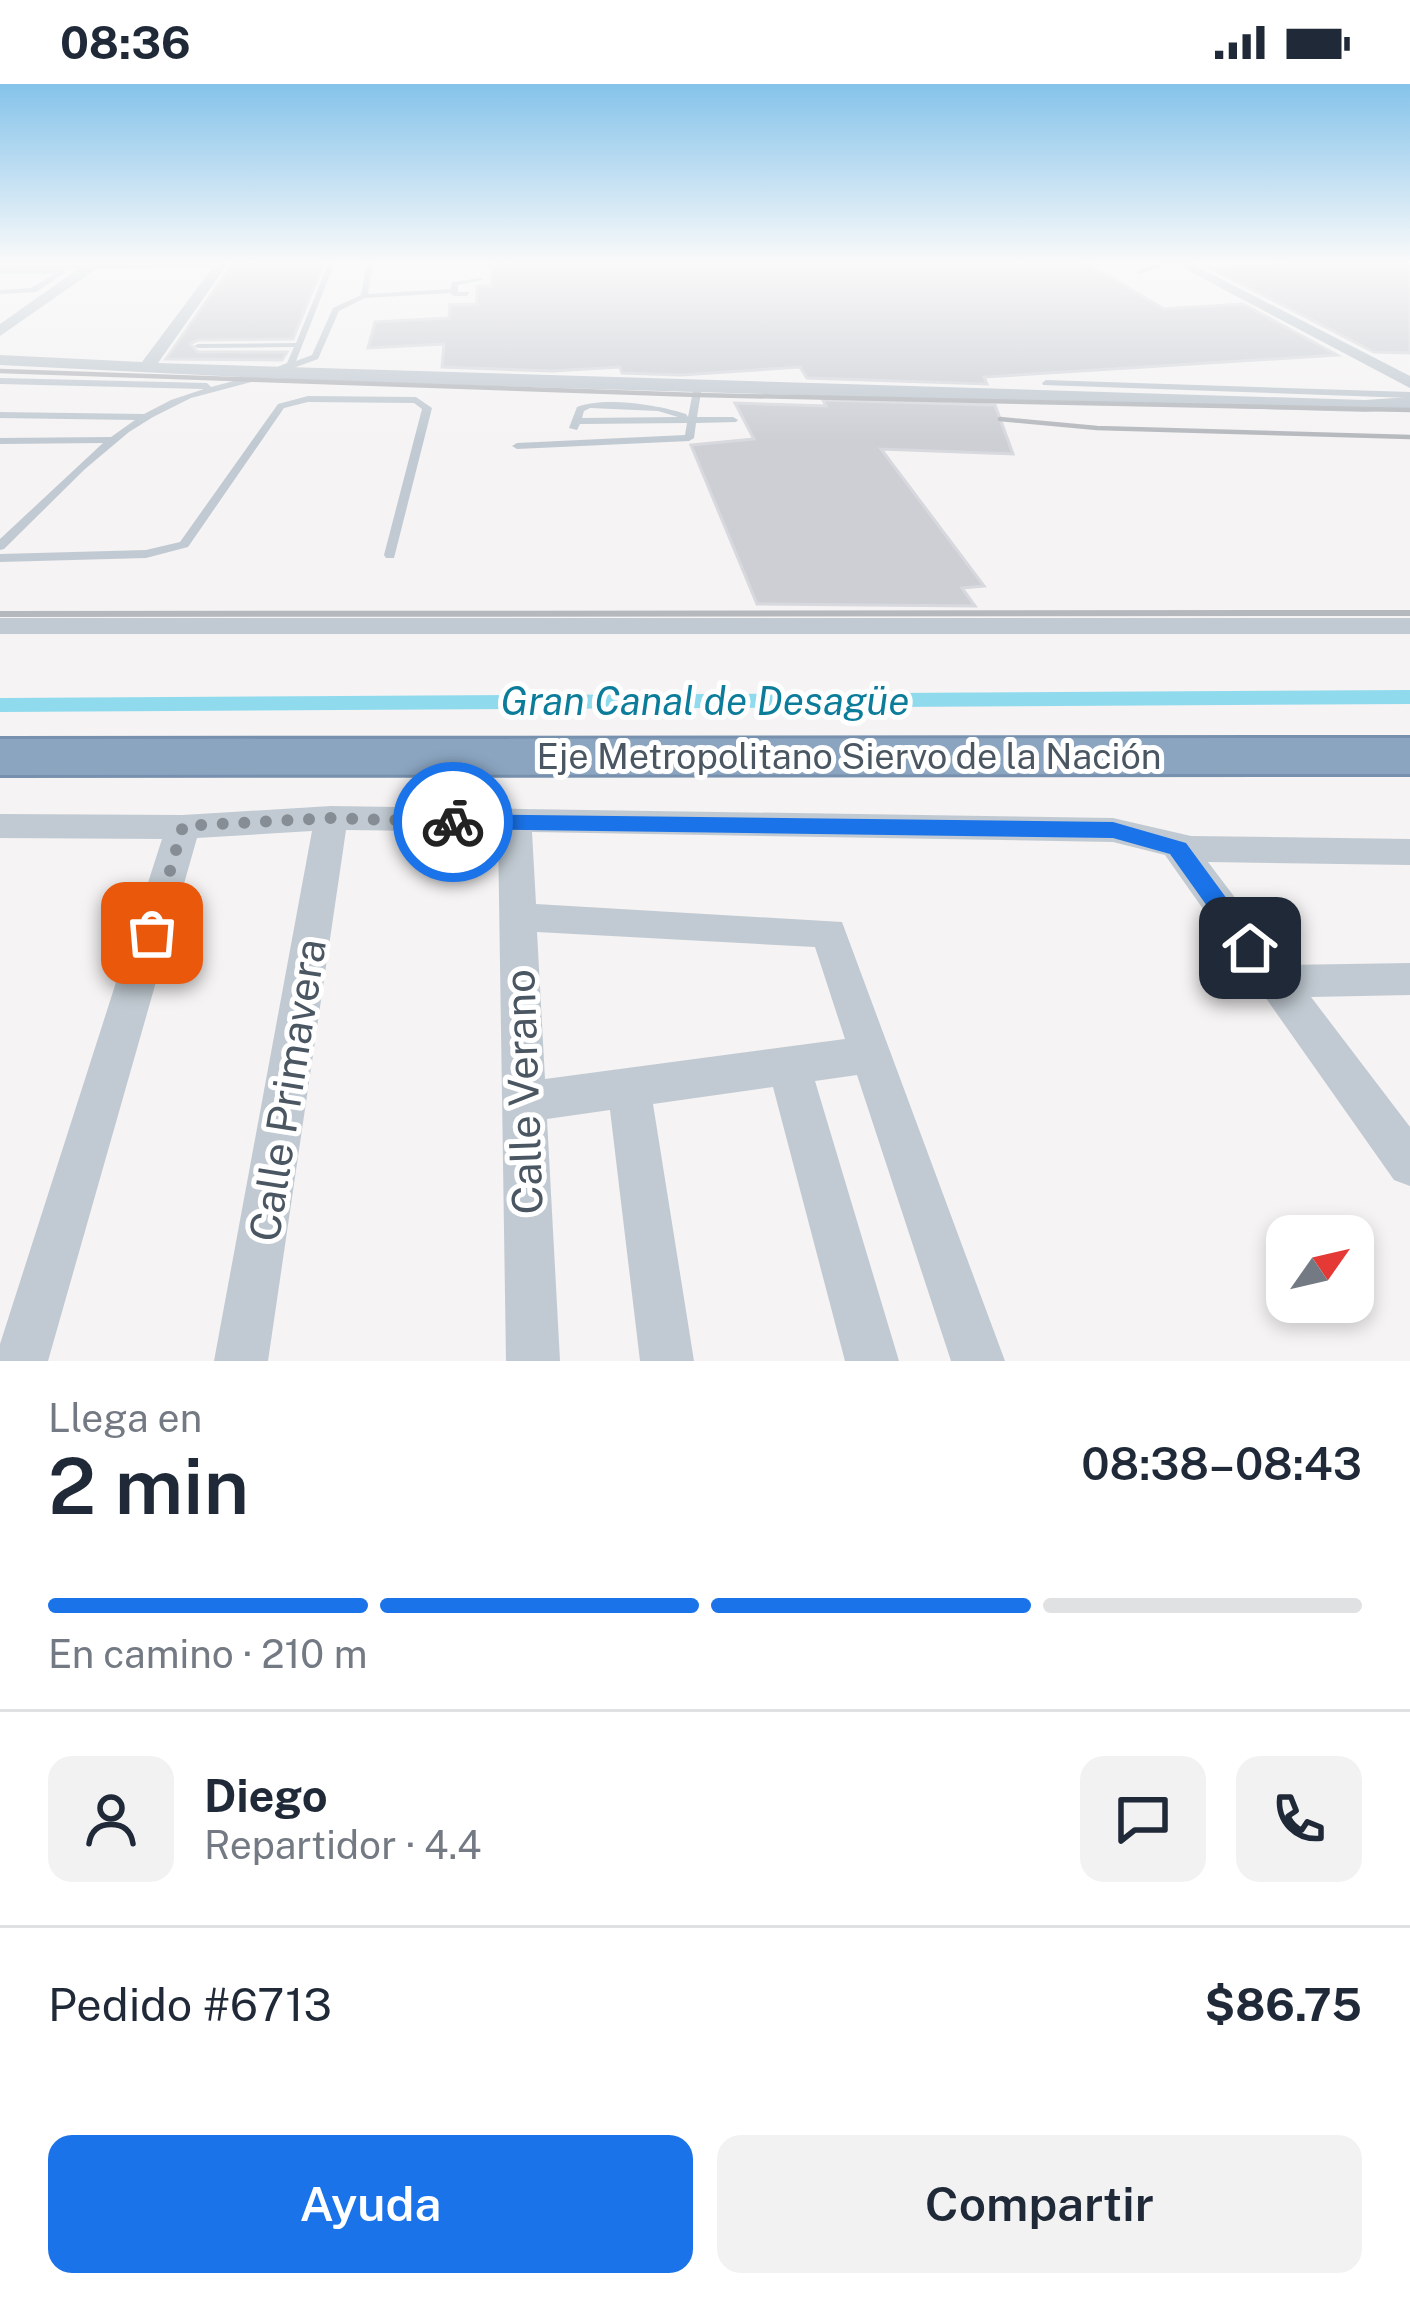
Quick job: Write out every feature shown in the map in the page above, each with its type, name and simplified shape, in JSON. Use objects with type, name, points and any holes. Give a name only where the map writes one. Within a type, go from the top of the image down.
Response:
[{"type":"highway","name":"Eje Metropolitano Siervo de la Nación","points":[[0,757],[1410,756]]},
{"type":"highway","name":"Eje Metropolitano Siervo de la Nación","points":[[0,779],[1410,778]]},
{"type":"street","points":[[145,369],[180,322]]},
{"type":"street","points":[[1294,322],[1410,382]]},
{"type":"street","points":[[0,360],[698,386],[1410,400]]},
{"type":"street","points":[[0,626],[1410,626]]},
{"type":"street","points":[[0,826],[183,826],[331,818],[1113,830],[1178,848],[1410,852]]},
{"type":"street","name":"Calle Primavera","points":[[241,1361],[331,818]]},
{"type":"street","name":"Calle Verano","points":[[514,823],[533,1361]]},
{"type":"street","points":[[21,1361],[183,826]]},
{"type":"street","points":[[1178,848],[1410,1164]]},
{"type":"street","points":[[517,916],[829,933],[978,1361]]},
{"type":"street","points":[[1274,981],[1410,979]]},
{"type":"street","points":[[522,1102],[872,1054]]},
{"type":"street","points":[[789,1066],[872,1361]]},
{"type":"street","points":[[629,1087],[667,1361]]},
{"type":"lane","points":[[279,370],[299,345],[308,322]]},
{"type":"lane","points":[[0,546],[113,440],[146,417],[179,399],[314,357],[331,322]]},
{"type":"lane","points":[[198,346],[299,345]]},
{"type":"lane","points":[[0,381],[222,386]]},
{"type":"lane","points":[[1046,383],[1410,400]]},
{"type":"lane","points":[[518,446],[686,439],[693,436],[698,386]]},
{"type":"lane","points":[[0,558],[146,554],[184,545],[281,406],[308,399],[416,400],[427,408],[390,555]]},
{"type":"lane","points":[[0,416],[146,417]]},
{"type":"lane","points":[[569,445],[576,421],[733,420]]},
{"type":"lane","points":[[0,441],[113,440]]},
{"type":"lane","points":[[0,453],[16,441]]},
{"type":"building","points":[[192,322],[300,322],[293,339],[198,340],[190,344],[198,352],[287,352],[282,360],[166,359]]},
{"type":"building","points":[[375,322],[1275,322],[1337,355],[984,377],[987,384],[807,378],[800,367],[681,375],[622,373],[620,367],[553,371],[442,367],[444,344],[368,348]]},
{"type":"building","points":[[1315,322],[1410,322],[1410,353],[1374,352]]},
{"type":"building","points":[[823,400],[995,405],[1013,454],[881,449],[984,586],[962,588],[975,606],[757,604],[691,445],[754,439],[735,403],[826,406]]},
{"type":"waterway","name":"Gran Canal de Desagüe","points":[[0,705],[1410,697]]},
{"type":"railway","points":[[0,371],[697,395],[1410,410]]},
{"type":"railway","points":[[1000,419],[1097,428],[1410,437]]},
{"type":"railway","points":[[0,614],[1410,613]]},
{"type":"way so far","points":[[152,933],[183,826],[331,818],[453,822]]},
{"type":"route","points":[[453,822],[1113,830],[1178,848],[1250,948]]}]
